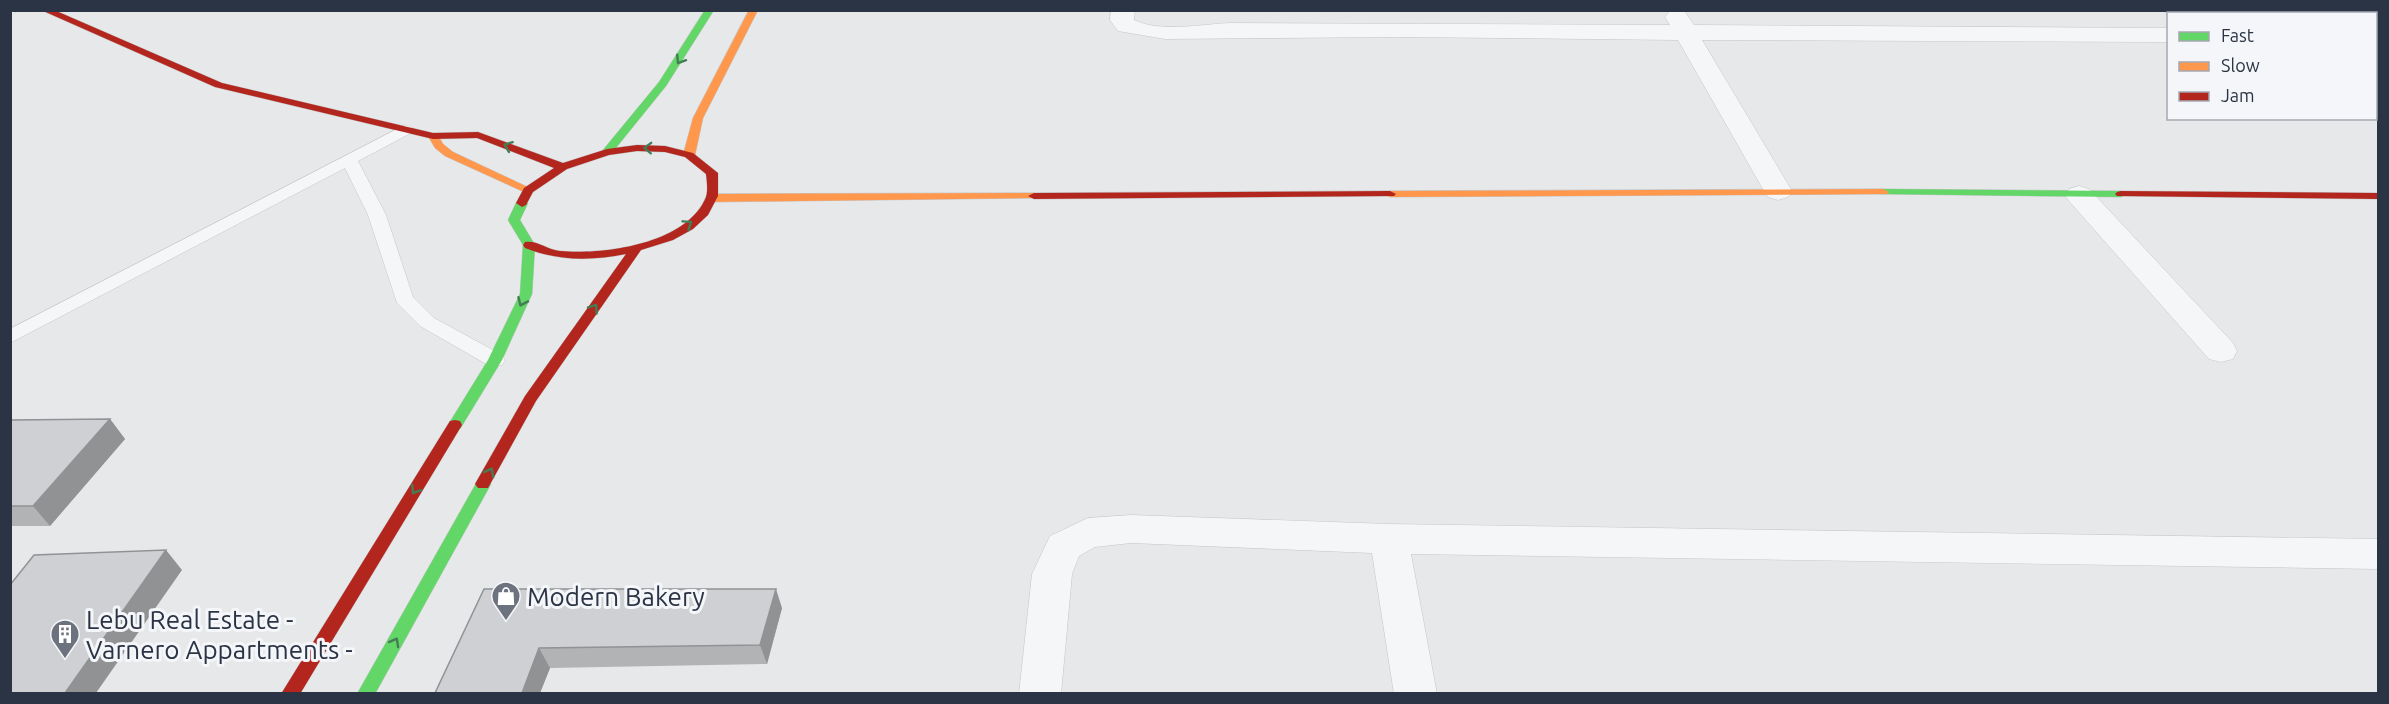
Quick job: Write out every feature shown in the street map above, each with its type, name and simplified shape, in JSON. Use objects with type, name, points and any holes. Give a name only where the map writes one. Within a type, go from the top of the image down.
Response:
[{"type":"street","points":[[45,10],[219,84],[433,136],[478,135],[563,167]]},
{"type":"street","points":[[607,152],[634,126],[666,83],[710,10]]},
{"type":"street","points":[[689,155],[698,118],[754,10]]},
{"type":"street","points":[[1123,10],[1122,21],[1126,26],[1137,30],[1302,20],[1679,21],[1776,35],[1949,37],[2167,35]]},
{"type":"street","points":[[1679,21],[1778,191]]},
{"type":"street","points":[[433,136],[439,146],[449,154],[528,190]]},
{"type":"street","points":[[290,693],[495,360],[526,294],[529,245],[514,220],[528,190],[563,167],[607,152],[637,148],[665,149],[689,155],[712,173],[712,198],[697,218],[670,236],[635,250],[595,257],[557,255],[529,245]]},
{"type":"street","points":[[712,198],[1778,191],[2379,196]]},
{"type":"street","points":[[2079,195],[2221,351]]},
{"type":"street","points":[[366,693],[530,399],[635,250]]},
{"type":"street","points":[[1040,693],[1052,574],[1064,546],[1088,533],[1131,529],[1389,539],[2373,560]]},
{"type":"street","points":[[1389,539],[1416,693]]},
{"type":"lane","points":[[10,337],[405,130]]},
{"type":"lane","points":[[349,160],[377,215],[404,299],[427,322],[495,360]]},
{"type":"building","points":[[110,419],[33,506],[10,506],[10,420]]},
{"type":"building","name":"Lebu Real Estate - Varnero Appartments -","points":[[166,550],[65,693],[10,693],[10,585],[34,555]]},
{"type":"building","points":[[484,589],[776,589],[760,645],[539,648],[522,693],[435,693]]},
{"type":"traffic: fast","points":[[607,152],[663,84],[710,10]]},
{"type":"traffic: fast","points":[[1883,192],[2121,194]]},
{"type":"traffic: fast","points":[[455,425],[495,360],[526,294],[529,245],[514,220],[522,203]]},
{"type":"traffic: fast","points":[[366,694],[483,484]]},
{"type":"traffic: slow","points":[[689,155],[698,118],[754,10]]},
{"type":"traffic: slow","points":[[433,136],[439,146],[449,154],[528,190]]},
{"type":"traffic: slow","points":[[1390,194],[1883,192]]},
{"type":"traffic: slow","points":[[712,198],[1034,196]]},
{"type":"traffic: jam","points":[[45,10],[219,85],[433,136],[478,135],[563,167]]},
{"type":"traffic: jam","points":[[522,203],[528,190],[563,167],[607,152],[637,148],[665,149],[689,155],[712,173],[712,196],[703,213],[689,226],[669,237],[623,251],[578,256],[552,254],[529,245]]},
{"type":"traffic: jam","points":[[1034,196],[1390,194]]},
{"type":"traffic: jam","points":[[2121,194],[2378,196]]},
{"type":"traffic: jam","points":[[483,484],[530,399],[635,250]]},
{"type":"traffic: jam","points":[[290,694],[455,425]]},
{"type":"place","name":"Modern Bakery","points":[[506,622]]},
{"type":"place","name":"Lebu Real Estate - Varnero Appartments -","points":[[65,660]]}]
